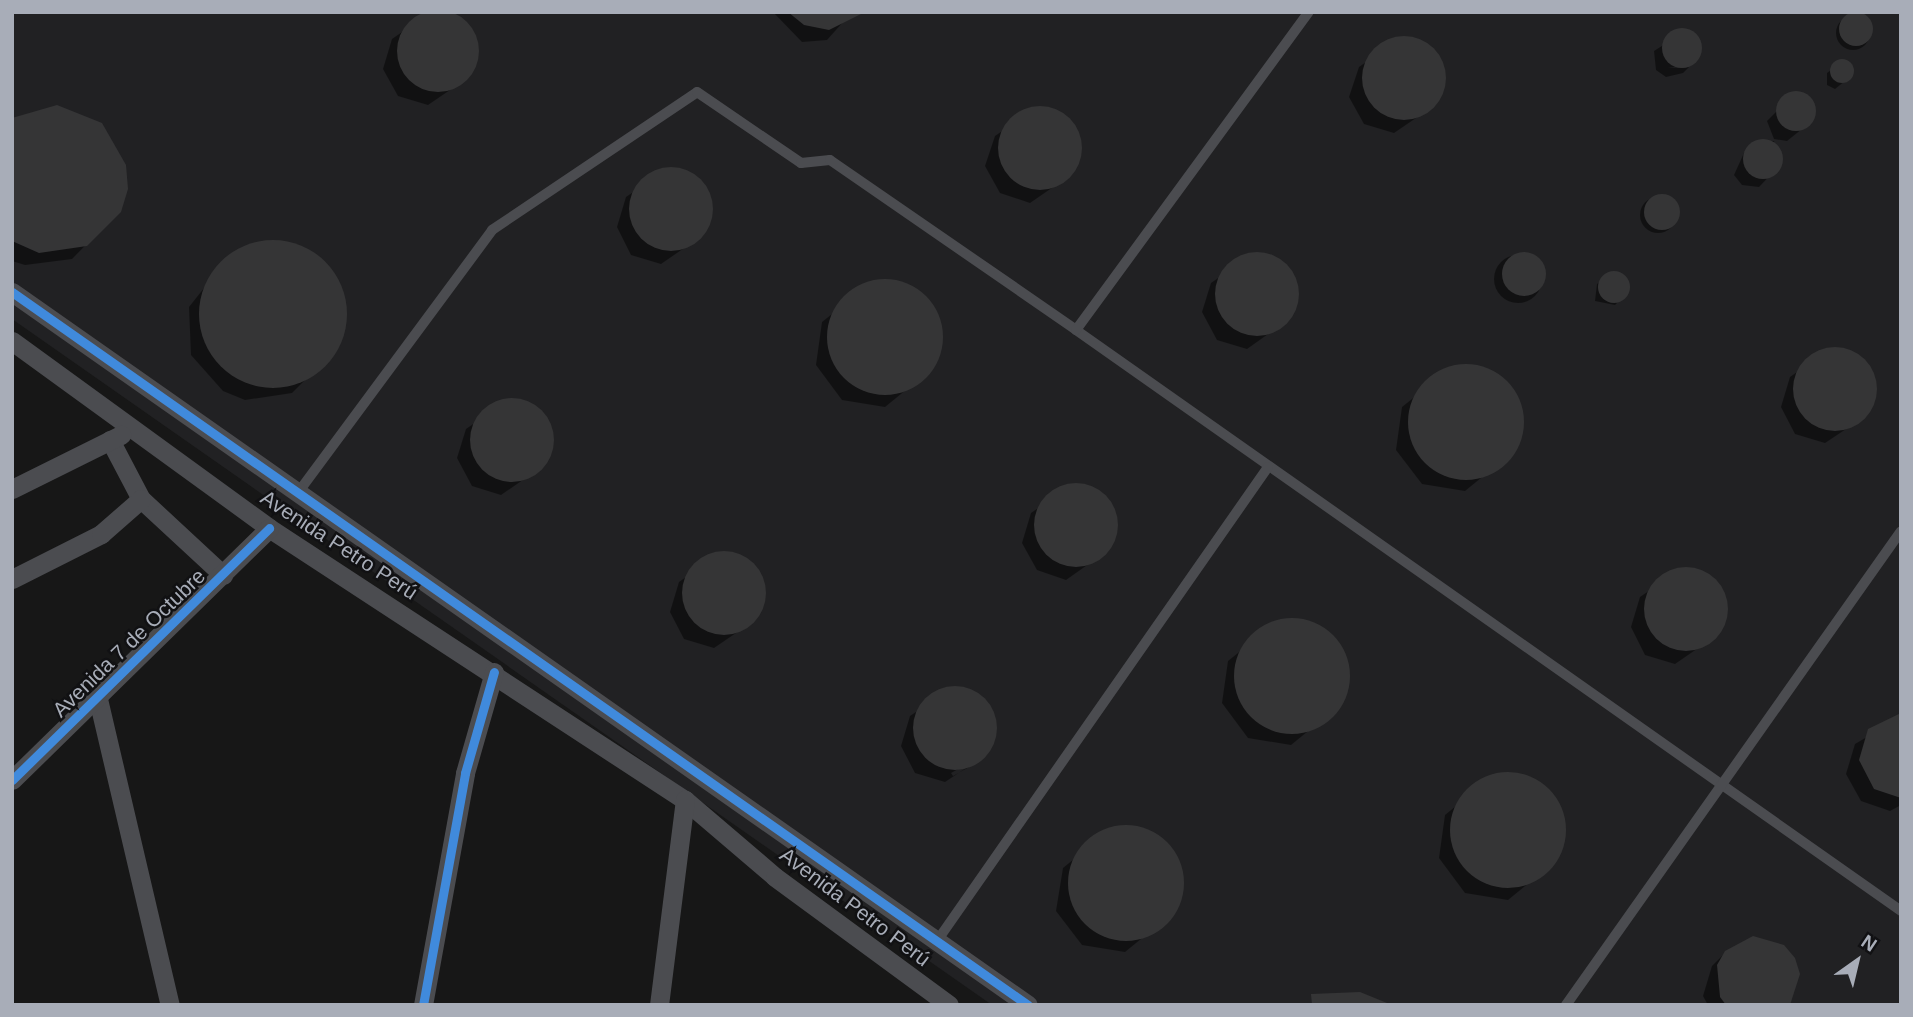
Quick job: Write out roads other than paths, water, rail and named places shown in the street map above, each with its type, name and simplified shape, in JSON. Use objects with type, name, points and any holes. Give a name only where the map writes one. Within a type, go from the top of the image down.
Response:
[{"type":"street","points":[[12,292],[1028,1005]]},
{"type":"street","name":"Avenida Petro Perú","points":[[12,341],[269,528],[494,672],[685,800],[775,877],[949,1005]]},
{"type":"street","points":[[12,489],[132,429]]},
{"type":"street","points":[[110,440],[141,499],[223,575]]},
{"type":"street","points":[[12,579],[102,534],[141,499]]},
{"type":"street","name":"Avenida 7 de Octubre","points":[[14,775],[98,699],[269,528]]},
{"type":"street","points":[[423,1005],[465,773],[494,672]]},
{"type":"street","points":[[98,699],[170,1005]]},
{"type":"street","points":[[659,1005],[685,800]]},
{"type":"lane","points":[[1076,330],[1309,12]]},
{"type":"lane","points":[[297,494],[492,230],[696,92],[801,163],[831,160],[1076,330],[1719,786],[1901,911]]},
{"type":"lane","points":[[937,941],[1268,467]]},
{"type":"lane","points":[[1566,1005],[1901,531]]}]
